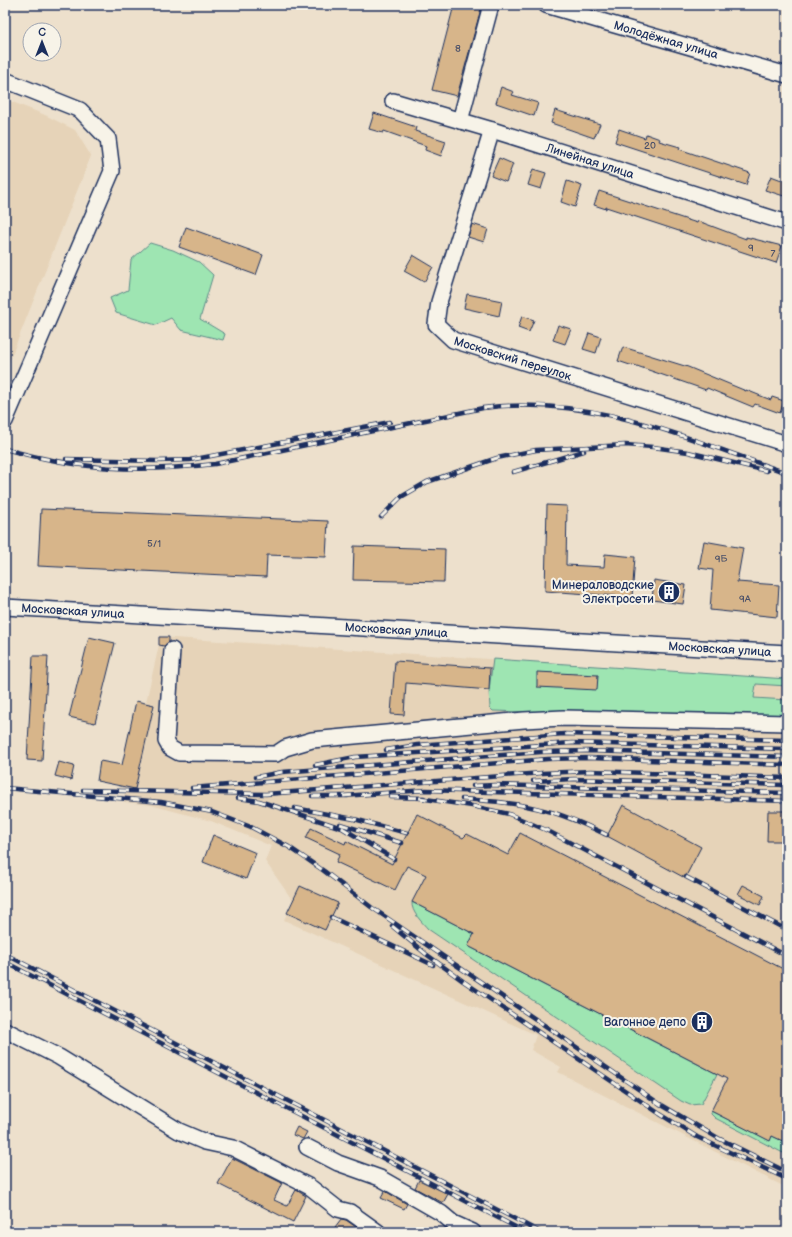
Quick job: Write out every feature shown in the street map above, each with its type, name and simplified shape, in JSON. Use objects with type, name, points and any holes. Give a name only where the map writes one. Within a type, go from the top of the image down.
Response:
[{"type":"street","points":[[460,121],[491,5]]},
{"type":"street","name":"Молодёжная улица","points":[[546,5],[787,75]]},
{"type":"street","points":[[5,80],[80,110],[108,139],[112,171],[5,421]]},
{"type":"street","name":"Линейная улица","points":[[393,101],[492,130],[787,223]]},
{"type":"street","name":"Московский переулок","points":[[492,130],[439,302],[436,324],[453,340],[787,444]]},
{"type":"street","name":"Московская улица","points":[[5,608],[787,653]]},
{"type":"street","points":[[172,650],[166,741],[170,748],[179,752],[276,754],[285,748],[312,740],[524,720],[563,718],[787,723]]},
{"type":"street","points":[[5,1030],[59,1057],[179,1131],[206,1142],[233,1148],[310,1187],[338,1209],[350,1212],[378,1232]]},
{"type":"street","points":[[307,1147],[338,1163],[380,1178],[441,1213],[453,1223],[473,1232]]},
{"type":"shaded area","points":[[5,99],[45,115],[75,130],[91,156],[5,372]]},
{"type":"shaded area","points":[[159,637],[787,679],[787,1188],[558,1072],[561,1067],[531,1050],[536,1035],[284,920],[293,901],[265,861],[271,846],[211,821],[151,805],[124,802],[125,787],[117,785],[136,701],[146,702],[159,645]]},
{"type":"green space","points":[[150,243],[173,250],[199,262],[213,275],[200,319],[225,334],[223,340],[181,330],[171,318],[156,325],[116,313],[110,298],[128,290],[131,260]]},
{"type":"green space","points":[[493,659],[787,679],[787,686],[756,684],[754,698],[787,700],[787,720],[493,711],[490,708],[489,690]]},
{"type":"green space","points":[[412,902],[474,934],[468,946],[717,1074],[701,1104],[690,1105],[681,1101],[428,929],[415,913]]},
{"type":"green space","points":[[711,1111],[769,1140],[772,1136],[787,1143],[787,1155],[715,1118],[711,1114]]},
{"type":"building","points":[[454,5],[482,5],[457,96],[432,90]]},
{"type":"building","points":[[501,87],[514,92],[512,95],[538,103],[534,116],[496,103]]},
{"type":"building","points":[[555,110],[600,124],[594,138],[551,123]]},
{"type":"building","points":[[374,113],[416,127],[415,131],[446,141],[441,156],[425,150],[426,146],[384,131],[383,133],[369,129]]},
{"type":"building","points":[[619,129],[645,138],[646,134],[660,139],[659,141],[680,147],[679,149],[750,173],[746,185],[615,142]]},
{"type":"building","points":[[499,158],[513,164],[506,182],[491,176]]},
{"type":"building","points":[[533,169],[546,173],[541,189],[528,185]]},
{"type":"building","points":[[771,176],[787,182],[787,197],[765,190]]},
{"type":"building","points":[[567,181],[582,186],[575,207],[561,202]]},
{"type":"building","points":[[599,191],[697,223],[698,221],[746,239],[746,237],[782,246],[776,263],[606,207],[606,209],[594,205]]},
{"type":"building","points":[[472,224],[488,229],[484,242],[468,237]]},
{"type":"building","points":[[186,227],[263,255],[256,275],[179,247]]},
{"type":"building","points":[[413,255],[433,267],[424,282],[404,271]]},
{"type":"building","points":[[467,294],[502,301],[499,316],[464,308]]},
{"type":"building","points":[[522,316],[534,320],[529,332],[518,328]]},
{"type":"building","points":[[558,325],[571,329],[565,344],[553,340]]},
{"type":"building","points":[[589,333],[601,337],[596,353],[583,349]]},
{"type":"building","points":[[623,347],[688,367],[771,400],[772,397],[784,401],[780,413],[755,404],[753,407],[707,388],[706,390],[634,365],[633,366],[618,361]]},
{"type":"building","points":[[547,505],[567,506],[566,565],[604,567],[605,554],[635,557],[632,597],[545,591]]},
{"type":"building","points":[[41,509],[328,521],[326,557],[267,555],[266,577],[38,566]]},
{"type":"building","points":[[704,541],[743,548],[737,582],[779,585],[777,617],[710,610],[713,570],[699,568]]},
{"type":"building","points":[[354,546],[445,549],[444,582],[353,580]]},
{"type":"building","name":"Минераловодские Электросети","points":[[654,580],[686,585],[683,604],[652,600]]},
{"type":"building","points":[[89,637],[115,643],[95,723],[69,717]]},
{"type":"building","points":[[159,637],[169,637],[169,642],[164,646],[159,645]]},
{"type":"building","points":[[33,656],[48,656],[42,761],[27,760]]},
{"type":"building","points":[[395,661],[490,668],[489,690],[406,683],[404,715],[391,714]]},
{"type":"building","points":[[537,672],[598,675],[597,690],[537,687]]},
{"type":"building","points":[[136,701],[154,705],[135,789],[97,781],[100,761],[122,765]]},
{"type":"building","points":[[59,762],[74,766],[71,780],[55,776]]},
{"type":"building","points":[[623,805],[701,847],[685,878],[607,836]]},
{"type":"building","points":[[768,811],[787,811],[787,841],[767,841]]},
{"type":"building","name":"Вагонное депо","points":[[417,814],[463,838],[467,834],[508,855],[520,833],[787,971],[787,1143],[772,1136],[770,1141],[711,1111],[727,1079],[468,946],[474,934],[412,902],[426,875],[407,866],[395,890],[336,862],[340,854],[306,838],[311,828],[345,844],[346,841],[392,864]]},
{"type":"building","points":[[213,835],[256,853],[246,879],[203,862]]},
{"type":"building","points":[[743,885],[764,896],[760,905],[738,894]]},
{"type":"building","points":[[300,886],[338,903],[325,930],[287,913]]},
{"type":"building","points":[[297,1127],[307,1132],[303,1139],[293,1135]]},
{"type":"building","points":[[232,1158],[282,1183],[274,1200],[287,1206],[296,1190],[306,1196],[293,1222],[218,1184]]},
{"type":"building","points":[[419,1180],[448,1194],[443,1203],[415,1188]]},
{"type":"building","points":[[385,1191],[407,1204],[404,1209],[381,1198]]},
{"type":"building","points":[[341,1219],[346,1220],[363,1232],[342,1232],[335,1227]]},
{"type":"railway","points":[[5,449],[59,461],[109,468],[134,469],[187,467],[215,464],[483,408],[523,405],[563,407],[601,413],[638,422],[675,433],[787,473]]},
{"type":"railway","points":[[66,459],[157,461],[190,460],[390,422]]},
{"type":"railway","points":[[381,517],[401,497],[427,482],[497,458],[536,450],[625,445],[653,447],[688,452],[767,471]]},
{"type":"railway","points":[[513,472],[584,451]]},
{"type":"railway","points":[[386,750],[417,745],[564,734],[787,740]]},
{"type":"railway","points":[[315,765],[355,757],[572,743],[787,749]]},
{"type":"railway","points":[[256,777],[282,772],[541,752],[587,751],[787,757]]},
{"type":"railway","points":[[192,788],[548,759],[589,758],[787,765]]},
{"type":"railway","points":[[83,790],[266,794],[542,773],[591,771],[787,778]]},
{"type":"railway","points":[[533,781],[574,779],[787,785]]},
{"type":"railway","points":[[473,786],[495,785],[787,793]]},
{"type":"railway","points":[[5,788],[161,802],[212,812],[251,827],[289,847],[324,871],[371,907],[660,1104],[718,1138],[787,1172]]},
{"type":"railway","points":[[343,796],[426,790],[787,801]]},
{"type":"railway","points":[[312,796],[348,796]]},
{"type":"railway","points":[[390,797],[424,798]]},
{"type":"railway","points":[[238,798],[259,801],[342,828],[394,859]]},
{"type":"railway","points":[[419,798],[472,806],[509,814],[546,830],[787,956]]},
{"type":"railway","points":[[462,799],[536,808],[570,818],[607,835]]},
{"type":"railway","points":[[295,808],[354,819],[407,833]]},
{"type":"railway","points":[[340,824],[402,843]]},
{"type":"railway","points":[[686,877],[787,930]]},
{"type":"railway","points":[[331,917],[433,965]]},
{"type":"railway","points":[[392,926],[426,954],[463,981],[660,1114],[697,1137],[787,1179]]},
{"type":"railway","points":[[5,954],[540,1232]]},
{"type":"railway","points":[[5,962],[525,1232]]},
{"type":"place","name":"Минераловодские Электросети","points":[[669,592]]},
{"type":"place","name":"Вагонное депо","points":[[702,1022]]}]
